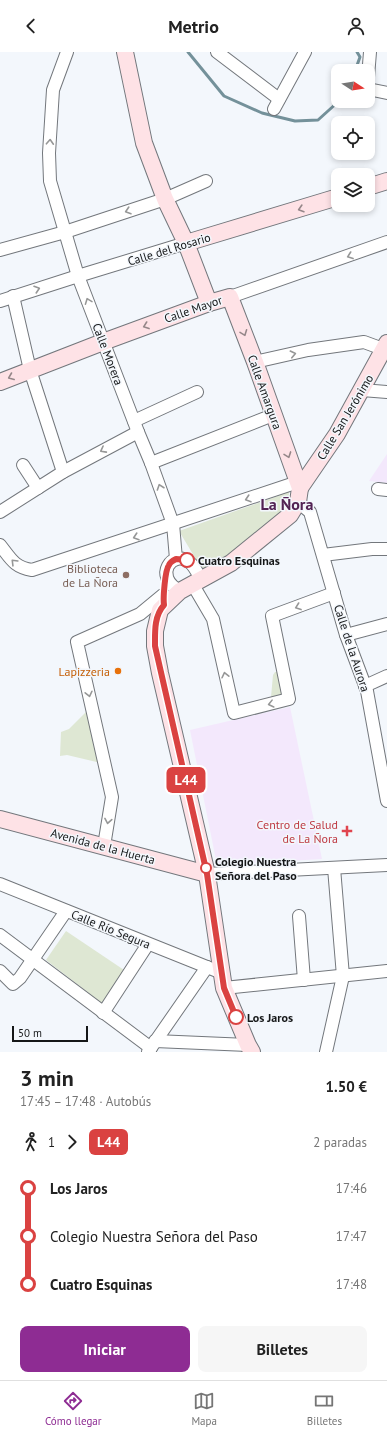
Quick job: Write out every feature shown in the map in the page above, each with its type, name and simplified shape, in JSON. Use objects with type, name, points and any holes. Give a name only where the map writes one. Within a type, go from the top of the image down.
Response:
[{"type":"street","name":"Calle Morera","points":[[67,52],[53,90],[49,153],[50,181],[78,276],[151,463],[172,524],[176,559]]},
{"type":"street","points":[[125,52],[144,143],[165,199],[186,243],[209,303]]},
{"type":"street","points":[[217,52],[276,104],[305,52]]},
{"type":"street","points":[[369,64],[370,52]]},
{"type":"street","points":[[375,90],[387,93]]},
{"type":"street","points":[[0,250],[65,232],[165,199],[206,181]]},
{"type":"street","points":[[375,185],[387,181]]},
{"type":"street","name":"Calle del Rosario","points":[[0,301],[331,199]]},
{"type":"street","name":"Calle Mayor","points":[[0,382],[209,303],[387,242]]},
{"type":"street","points":[[13,296],[30,370],[63,472]]},
{"type":"street","name":"Calle Amargura","points":[[230,297],[255,362],[299,491]]},
{"type":"street","points":[[255,362],[308,350],[364,342],[385,346]]},
{"type":"street","name":"Calle San Jerónimo","points":[[164,600],[231,563],[290,515],[299,491],[337,434],[385,346]]},
{"type":"street","points":[[362,390],[387,392]]},
{"type":"street","points":[[0,512],[136,427],[197,392]]},
{"type":"street","points":[[151,463],[273,415]]},
{"type":"street","points":[[23,465],[38,488]]},
{"type":"street","points":[[0,545],[15,564],[22,569],[32,570],[172,524],[299,491]]},
{"type":"street","name":"Calle de la Aurora","points":[[299,491],[310,512],[346,635],[365,686],[387,801]]},
{"type":"street","points":[[323,555],[372,549],[387,549]]},
{"type":"street","points":[[0,935],[103,1013],[152,1047],[250,1049],[223,981],[207,874],[155,646],[156,622],[164,600],[167,568],[169,564],[176,559],[184,559],[190,562],[192,585],[213,619],[234,713],[289,699],[272,616],[334,593]]},
{"type":"street","points":[[166,578],[171,585],[192,585]]},
{"type":"street","points":[[104,846],[112,797],[77,642],[140,614],[164,600]]},
{"type":"street","points":[[140,614],[156,622]]},
{"type":"street","points":[[346,635],[387,624]]},
{"type":"street","points":[[365,686],[387,676]]},
{"type":"street","name":"Avenida de la Huerta","points":[[0,819],[207,874]]},
{"type":"street","points":[[207,874],[387,865]]},
{"type":"street","points":[[326,1052],[343,976],[334,868]]},
{"type":"street","name":"Calle Río Segura","points":[[1,888],[66,911],[207,968],[223,981]]},
{"type":"street","points":[[0,971],[13,984],[20,978],[66,911]]},
{"type":"street","points":[[299,916],[304,980]]},
{"type":"street","points":[[103,1013],[148,944]]},
{"type":"street","points":[[152,1047],[207,968]]},
{"type":"street","points":[[223,981],[304,980],[387,971]]},
{"type":"shaded area","points":[[387,454],[387,483],[369,481]]},
{"type":"shaded area","points":[[290,707],[322,859],[217,865],[190,730]]},
{"type":"green space","points":[[289,492],[288,509],[235,556],[203,571],[179,531]]},
{"type":"green space","points":[[277,672],[283,694],[271,697],[273,675]]},
{"type":"green space","points":[[87,711],[105,764],[67,755],[60,756],[61,732],[69,729]]},
{"type":"green space","points":[[66,931],[127,972],[104,1005],[46,960]]},
{"type":"waterway","points":[[188,52],[224,96],[262,113],[295,121],[318,120],[331,108]]},
{"type":"waterway","points":[[357,52],[360,57],[358,64]]},
{"type":"bus line","name":"L44","points":[[187,560],[180,558],[176,559],[169,564],[167,568],[163,595],[164,605],[160,610],[156,622],[155,646],[162,683],[207,874],[224,988],[236,1017]]},
{"type":"place","name":"Cuatro Esquinas","points":[[187,560]]},
{"type":"place","name":"Biblioteca de La Ñora","points":[[126,575]]},
{"type":"place","name":"Lapizzeria","points":[[118,671]]},
{"type":"place","name":"Centro de Salud de La Ñora","points":[[347,831]]},
{"type":"place","name":"Colegio Nuestra Señora del Paso","points":[[206,868]]},
{"type":"place","name":"Los Jaros","points":[[236,1017]]},
{"type":"district","name":"La Ñora","points":[[287,504]]}]
